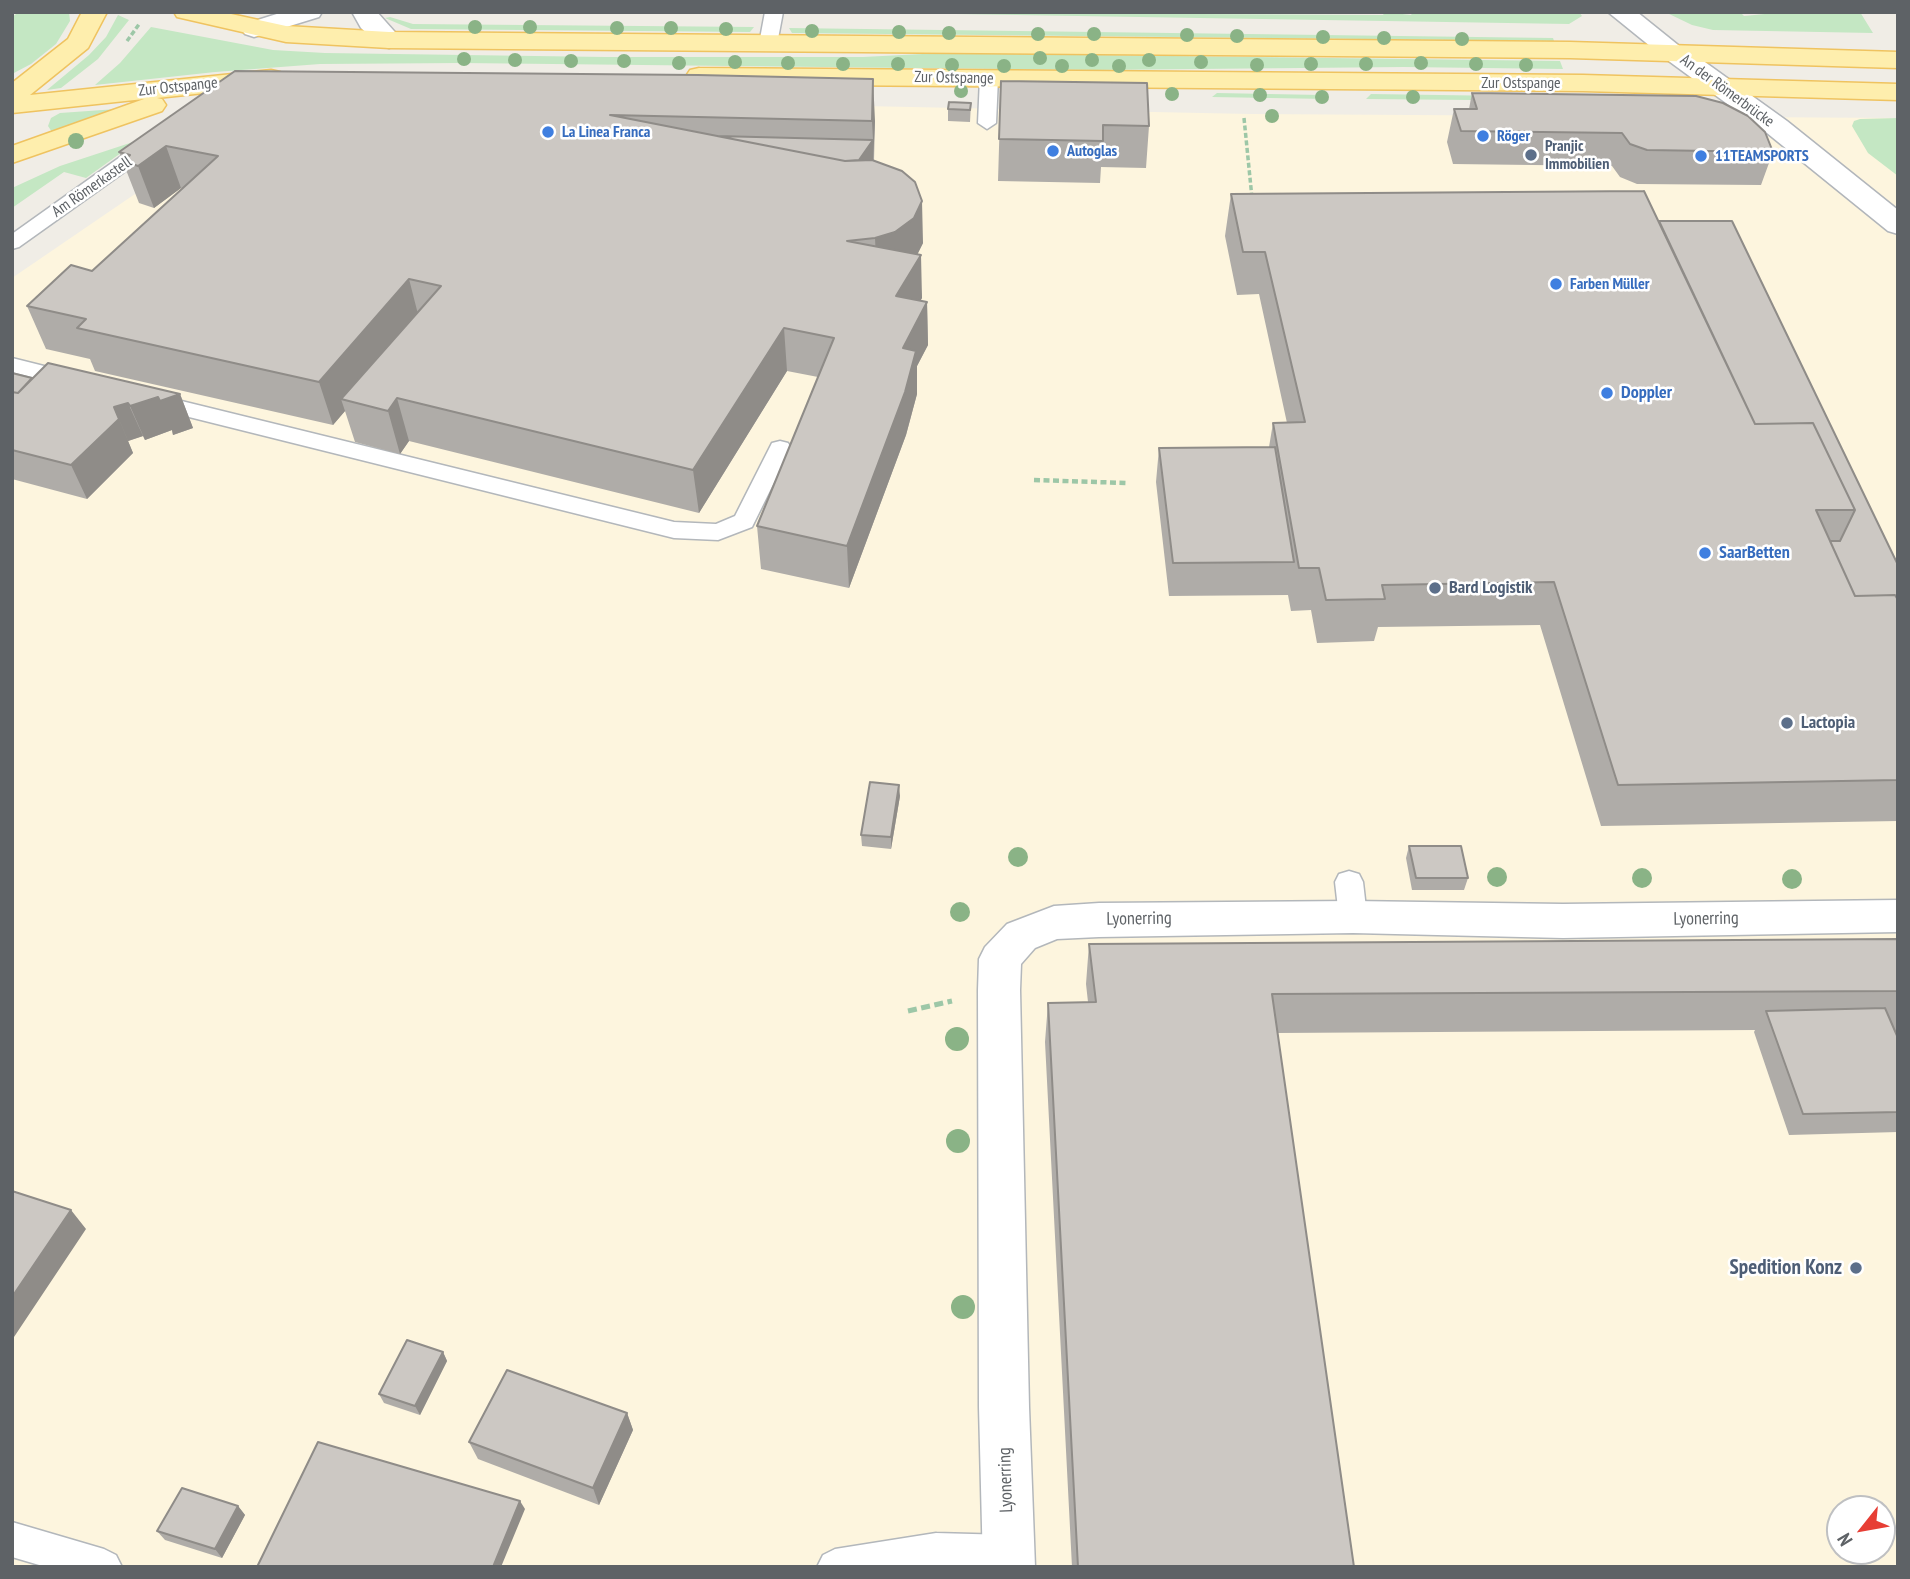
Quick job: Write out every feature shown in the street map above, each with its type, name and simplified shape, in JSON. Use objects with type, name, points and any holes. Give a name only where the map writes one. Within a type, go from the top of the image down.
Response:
[{"type":"main road","points":[[12,96],[60,61],[79,43],[95,12]]},
{"type":"main road","name":"Zur Ostspange","points":[[186,12],[254,29],[389,40],[1675,53],[1898,60]]},
{"type":"main road","name":"Zur Ostspange","points":[[12,105],[300,76]]},
{"type":"main road","name":"Zur Ostspange","points":[[673,76],[1583,83],[1898,92]]},
{"type":"main road","points":[[12,155],[157,104],[239,81]]},
{"type":"street","points":[[254,29],[310,12]]},
{"type":"street","points":[[364,12],[370,23],[389,40]]},
{"type":"street","name":"An der Römerbrücke","points":[[1620,12],[1725,88],[1898,225]]},
{"type":"street","name":"Lyonerring","points":[[1009,1560],[1004,1407],[1000,959],[1021,936],[1054,923],[1351,899],[1563,921],[1898,916]]},
{"type":"lane","points":[[768,44],[774,12]]},
{"type":"lane","points":[[987,124],[989,78]]},
{"type":"lane","points":[[209,102],[239,81]]},
{"type":"lane","name":"Am Römerkastell","points":[[12,243],[170,130]]},
{"type":"lane","points":[[12,365],[93,385]]},
{"type":"lane","points":[[134,396],[674,530],[718,532],[744,521],[780,448]]},
{"type":"lane","points":[[12,1539],[104,1567]]},
{"type":"lane","points":[[835,1567],[936,1551],[1009,1560]]},
{"type":"path","points":[[1244,114],[1252,198]]},
{"type":"path","points":[[1034,480],[1126,483]]},
{"type":"shaded area","points":[[572,100],[1250,114],[1898,118],[1898,1567],[12,1567],[12,278],[135,194]]},
{"type":"green space","points":[[19,12],[69,12],[70,21],[56,44],[31,64],[12,74],[12,17]]},
{"type":"green space","points":[[423,12],[757,12],[757,14]]},
{"type":"green space","points":[[832,12],[1383,15],[1385,12],[1411,15],[1413,12],[1579,12],[1582,16],[1569,24]]},
{"type":"green space","points":[[1665,12],[1740,12],[1744,16],[1785,12],[1860,12],[1873,33],[1713,30],[1692,25]]},
{"type":"green space","points":[[118,15],[129,20],[98,59],[61,88],[47,90],[89,55],[106,37]]},
{"type":"green space","points":[[385,18],[413,24],[754,27],[750,32],[411,29]]},
{"type":"green space","points":[[151,27],[273,50],[325,53],[863,57],[942,53],[1560,61],[1563,69],[1404,67],[1094,70],[462,63],[320,64],[95,85],[120,63]]},
{"type":"green space","points":[[789,28],[1553,38],[1554,41],[792,33]]},
{"type":"green space","points":[[1217,93],[1321,95],[1328,99],[1212,97]]},
{"type":"green space","points":[[1371,94],[1575,97],[1577,101],[1366,99]]},
{"type":"green space","points":[[117,109],[52,132],[48,126],[51,118],[60,113]]},
{"type":"green space","points":[[1898,118],[1898,176],[1868,153],[1852,126],[1854,121],[1860,119]]},
{"type":"green space","points":[[139,140],[86,178],[64,172],[12,208],[12,188],[60,166]]},
{"type":"building","points":[[235,71],[873,79],[872,121],[610,115],[845,161],[872,160],[902,171],[915,182],[922,201],[914,218],[895,232],[875,238],[847,241],[921,255],[896,296],[927,302],[903,348],[916,351],[905,392],[847,546],[757,526],[834,338],[784,328],[693,470],[397,398],[388,411],[341,399],[441,286],[409,279],[319,382],[77,328],[86,319],[27,306],[71,265],[92,271],[218,156],[166,146],[138,166],[124,161],[130,155],[119,152]]},
{"type":"building","points":[[1001,81],[1147,83],[1149,126],[1103,125],[1103,141],[999,139]]},
{"type":"building","points":[[1472,93],[1696,96],[1723,103],[1748,116],[1765,132],[1773,152],[1647,150],[1630,144],[1622,133],[1461,131],[1454,109],[1477,109]]},
{"type":"building","points":[[949,102],[971,103],[970,110],[948,109]]},
{"type":"building","points":[[717,136],[873,140],[859,160],[845,161]]},
{"type":"building","points":[[1644,191],[1755,424],[1813,423],[1855,510],[1816,510],[1855,596],[1895,595],[1898,600],[1898,780],[1618,785],[1554,582],[1382,585],[1385,599],[1326,600],[1319,568],[1299,568],[1273,423],[1305,422],[1265,252],[1243,252],[1231,194]]},
{"type":"building","points":[[1659,221],[1732,221],[1898,565],[1898,600],[1895,595],[1855,596],[1830,541],[1840,541],[1855,510],[1813,423],[1755,424]]},
{"type":"building","points":[[48,363],[180,394],[160,401],[158,397],[130,406],[128,403],[114,407],[119,419],[71,465],[12,450],[12,392],[18,393]]},
{"type":"building","points":[[12,373],[32,378],[18,393],[12,392]]},
{"type":"building","points":[[1275,447],[1294,562],[1173,563],[1159,448]]},
{"type":"building","points":[[870,782],[899,785],[891,837],[861,835]]},
{"type":"building","points":[[1409,846],[1461,846],[1468,878],[1416,878]]},
{"type":"building","points":[[1898,939],[1898,991],[1272,994],[1354,1567],[1078,1567],[1048,1003],[1096,1002],[1089,944]]},
{"type":"building","points":[[1885,1008],[1898,1038],[1898,1112],[1803,1114],[1766,1011]]},
{"type":"building","points":[[12,1191],[71,1210],[12,1297]]},
{"type":"building","points":[[407,1340],[443,1352],[415,1406],[379,1394]]},
{"type":"building","points":[[507,1370],[627,1413],[593,1488],[469,1442]]},
{"type":"building","points":[[318,1442],[520,1501],[493,1567],[257,1567]]},
{"type":"building","points":[[182,1488],[238,1506],[215,1549],[157,1531]]},
{"type":"place","name":"La Linea Franca","points":[[548,132]]},
{"type":"place","name":"Röger","points":[[1483,136]]},
{"type":"place","name":"Autoglas","points":[[1053,151]]},
{"type":"place","name":"Pranjic Immobilien","points":[[1531,155]]},
{"type":"place","name":"11TEAMSPORTS","points":[[1701,156]]},
{"type":"place","name":"Farben Müller","points":[[1556,284]]},
{"type":"place","name":"Doppler","points":[[1607,393]]},
{"type":"place","name":"SaarBetten","points":[[1705,553]]},
{"type":"place","name":"Bard Logistik","points":[[1435,588]]},
{"type":"place","name":"Lactopia","points":[[1787,723]]},
{"type":"place","name":"Spedition Konz","points":[[1856,1268]]}]
